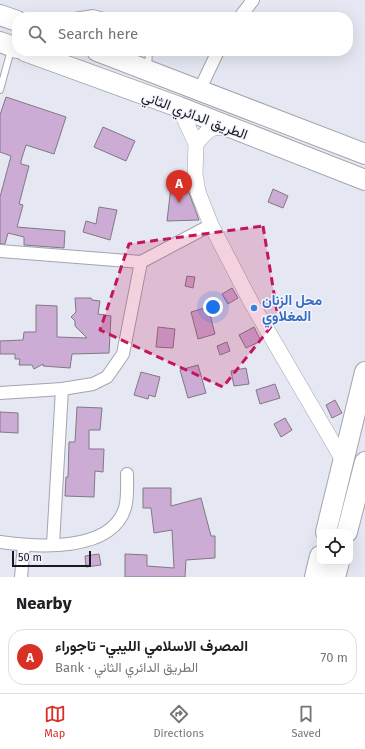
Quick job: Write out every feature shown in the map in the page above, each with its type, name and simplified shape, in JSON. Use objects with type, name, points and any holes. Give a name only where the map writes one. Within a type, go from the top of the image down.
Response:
[{"type":"highway","points":[[0,15],[12,19]]},
{"type":"highway","name":"الطريق الدائري الثاني","points":[[39,56],[179,107],[244,134],[365,180]]},
{"type":"highway","name":"الطريق الدائري الثاني","points":[[122,56],[148,61],[200,90],[365,154]]},
{"type":"highway","points":[[342,171],[360,185],[365,192]]},
{"type":"highway","points":[[327,529],[365,372]]},
{"type":"highway","points":[[348,529],[362,490],[365,462]]},
{"type":"highway","points":[[315,577],[318,565]]},
{"type":"highway","points":[[335,577],[338,565]]},
{"type":"street","points":[[244,12],[253,0]]},
{"type":"street","points":[[200,90],[216,56]]},
{"type":"street","points":[[179,107],[196,144],[195,174],[198,192],[211,225],[252,304],[343,460]]},
{"type":"street","points":[[196,144],[205,133],[218,126],[244,134]]},
{"type":"street","points":[[0,251],[141,262],[211,225]]},
{"type":"street","points":[[0,393],[62,390],[93,384],[107,377],[115,368],[123,354],[141,262]]},
{"type":"street","points":[[54,544],[62,390]]},
{"type":"street","points":[[0,542],[24,545],[54,544],[85,541],[96,538],[109,531],[118,521],[124,509],[127,474]]},
{"type":"street","points":[[21,577],[24,545]]},
{"type":"lane","points":[[0,90],[12,53]]},
{"type":"highlighted area","points":[[263,226],[278,318],[223,387],[100,330],[129,244]]},
{"type":"building","points":[[6,97],[66,117],[54,154],[26,145],[21,164],[29,166],[19,204],[23,205],[17,227],[65,231],[64,248],[24,245],[24,237],[8,233],[5,244],[0,244],[0,197],[11,156],[0,152],[0,115]]},
{"type":"building","points":[[103,127],[135,141],[126,161],[94,147]]},
{"type":"building","points":[[171,187],[188,190],[199,220],[167,221]]},
{"type":"building","points":[[273,189],[288,196],[283,208],[268,202]]},
{"type":"building","points":[[99,207],[117,210],[110,240],[83,232],[86,221],[96,224]]},
{"type":"building","points":[[187,276],[195,277],[193,288],[185,286]]},
{"type":"building","points":[[232,288],[238,298],[228,304],[222,294]]},
{"type":"building","points":[[75,298],[91,298],[92,300],[100,301],[98,314],[111,316],[109,353],[72,354],[70,368],[43,366],[43,364],[34,369],[32,365],[19,365],[20,359],[15,359],[15,354],[0,354],[0,341],[23,340],[24,332],[36,332],[36,305],[57,306],[57,337],[87,338],[75,326],[75,321],[71,317],[76,312]]},
{"type":"building","points":[[208,307],[215,334],[198,339],[191,312]]},
{"type":"building","points":[[158,327],[175,329],[173,348],[156,347]]},
{"type":"building","points":[[254,327],[261,341],[246,348],[239,335]]},
{"type":"building","points":[[227,342],[230,351],[220,355],[217,346]]},
{"type":"building","points":[[198,365],[206,393],[188,398],[180,370]]},
{"type":"building","points":[[246,368],[249,384],[234,386],[231,371]]},
{"type":"building","points":[[141,372],[160,377],[155,397],[149,395],[148,399],[134,395]]},
{"type":"building","points":[[275,384],[280,398],[260,404],[256,390]]},
{"type":"building","points":[[335,400],[342,413],[332,418],[326,405]]},
{"type":"building","points":[[77,407],[102,408],[100,430],[89,430],[89,449],[104,449],[103,472],[95,471],[94,497],[65,496],[66,477],[68,477],[69,442],[75,442]]},
{"type":"building","points":[[0,412],[18,413],[18,433],[0,432]]},
{"type":"building","points":[[285,418],[292,430],[281,437],[274,424]]},
{"type":"building","points":[[143,488],[171,488],[171,506],[201,498],[211,536],[215,536],[215,558],[186,560],[185,577],[125,577],[125,554],[147,555],[147,566],[174,568],[172,530],[154,533],[151,508],[143,508]]},
{"type":"building","points":[[99,554],[101,565],[86,567],[85,556]]},
{"type":"place","name":"المصرف الاسلامي الليبي- تاجوراء","points":[[179,203]]},
{"type":"place","name":"محل الزنان المغلاوي","points":[[254,308]]}]
